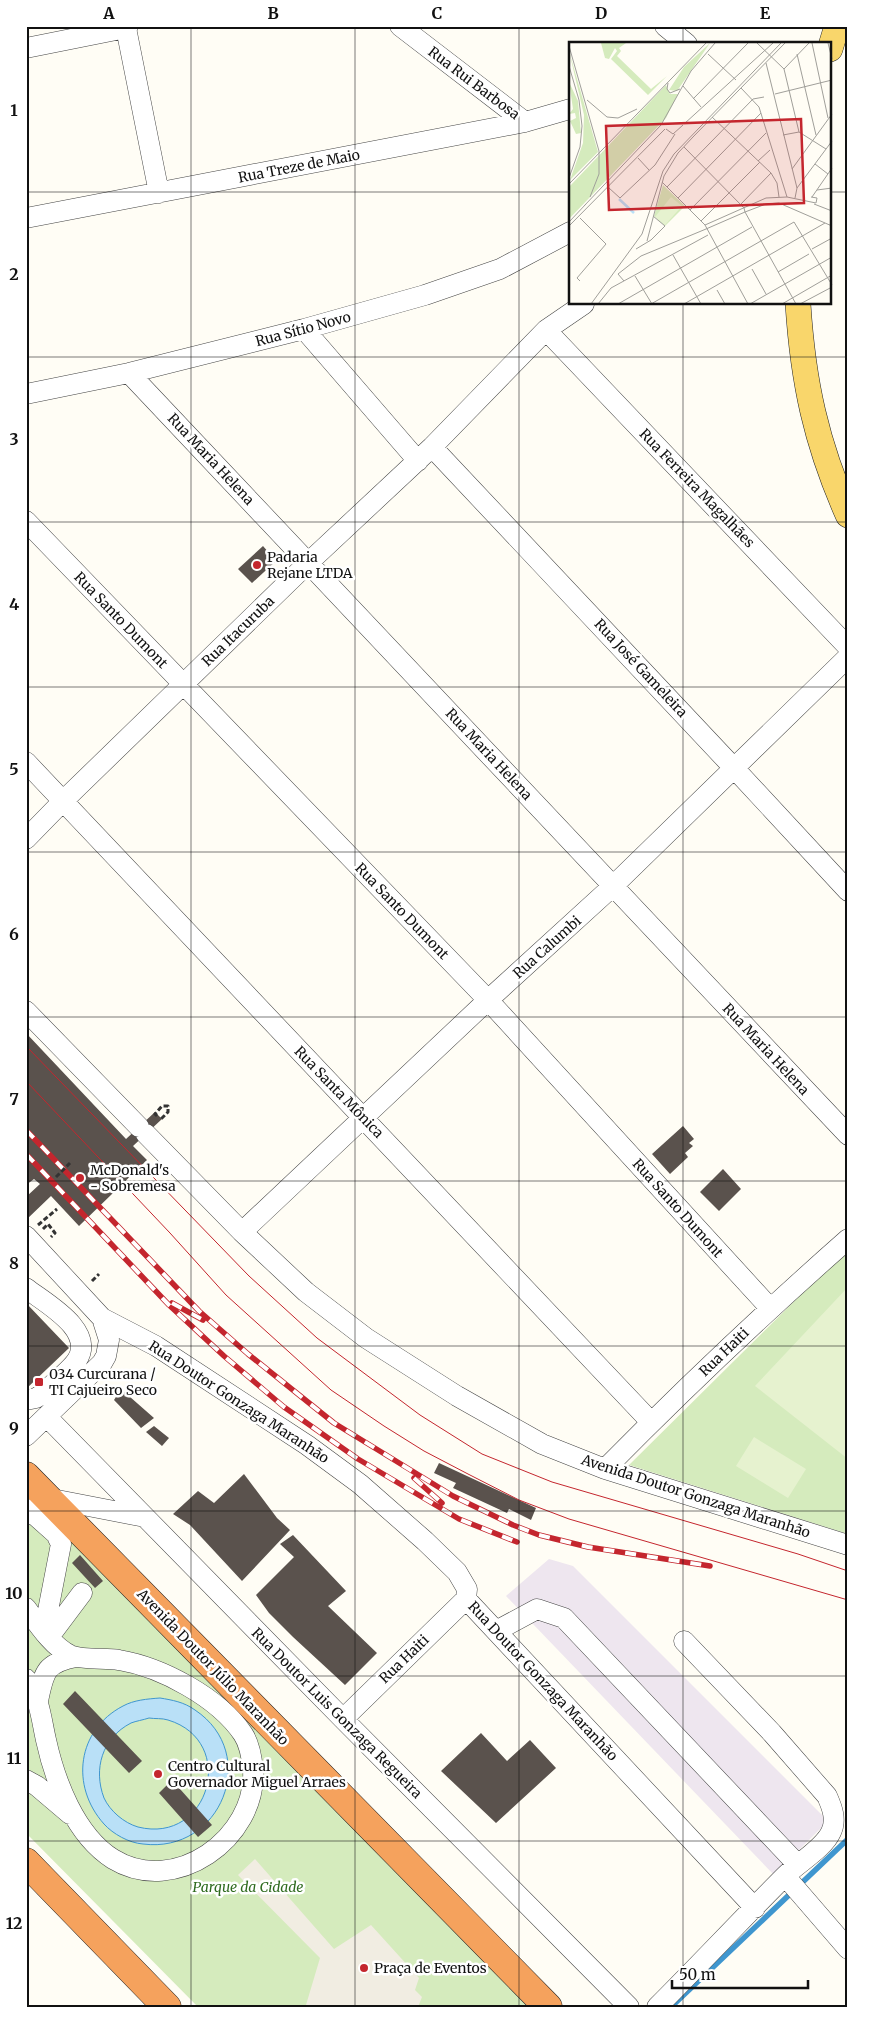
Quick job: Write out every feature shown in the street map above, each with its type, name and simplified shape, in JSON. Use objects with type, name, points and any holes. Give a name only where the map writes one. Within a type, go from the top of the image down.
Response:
[{"type":"highway","name":"Avenida Doutor Júlio Maranhão","points":[[26,1476],[32,1507],[548,2007]]},
{"type":"highway","points":[[26,1862],[167,2007]]},
{"type":"main road","points":[[832,42],[837,26]]},
{"type":"main road","points":[[798,305],[801,352],[808,395],[827,466],[848,515]]},
{"type":"street","name":"Rua Rui Barbosa","points":[[400,26],[525,122]]},
{"type":"street","points":[[665,26],[685,42]]},
{"type":"street","points":[[26,48],[127,27],[159,193]]},
{"type":"street","name":"Rua Treze de Maio","points":[[26,218],[525,122],[569,109]]},
{"type":"street","name":"Rua Sítio Novo","points":[[26,394],[129,373],[304,329],[465,282],[500,269],[569,233]]},
{"type":"street","name":"Rua Itacuruba","points":[[26,839],[308,563],[425,454],[546,330],[583,305]]},
{"type":"street","name":"Rua José Gameleira","points":[[304,329],[733,767],[848,892]]},
{"type":"street","name":"Rua Ferreira Magalhães","points":[[546,330],[848,647]]},
{"type":"street","name":"Rua Maria Helena","points":[[129,373],[848,1135]]},
{"type":"street","name":"Rua Santo Dumont","points":[[26,521],[488,1000],[770,1308]]},
{"type":"street","name":"Rua Calumbi","points":[[242,1232],[488,1000],[614,886],[733,767],[848,657]]},
{"type":"street","name":"Rua Santa Mônica","points":[[26,762],[651,1422]]},
{"type":"street","name":"Avenida Doutor Gonzaga Maranhão","points":[[26,1011],[242,1232],[306,1292],[366,1338],[457,1396],[542,1444],[605,1469],[848,1545]]},
{"type":"street","points":[[26,1436],[102,1363],[106,1356],[108,1340],[102,1318],[34,1233]]},
{"type":"street","name":"Rua Haiti","points":[[605,1469],[651,1422],[770,1308],[848,1239]]},
{"type":"street","points":[[26,1288],[64,1317],[77,1332],[81,1342],[77,1360],[41,1395],[26,1400]]},
{"type":"street","name":"Rua Doutor Gonzaga Maranhão","points":[[102,1318],[156,1346],[307,1445],[360,1484],[425,1541],[457,1572],[467,1589],[466,1599],[755,1908]]},
{"type":"street","name":"Rua Doutor Luis Gonzaga Regueira","points":[[26,1405],[45,1419],[145,1517],[342,1719],[629,2007]]},
{"type":"street","points":[[32,1507],[145,1517]]},
{"type":"street","points":[[32,1507],[56,1534],[61,1544],[47,1634]]},
{"type":"street","points":[[47,1634],[82,1593]]},
{"type":"street","name":"Rua Haiti","points":[[342,1719],[466,1599]]},
{"type":"street","points":[[26,1608],[64,1651],[76,1657]]},
{"type":"street","points":[[496,1631],[538,1609],[564,1618],[791,1874],[812,1907],[848,1950]]},
{"type":"street","points":[[657,2007],[755,1908],[826,1840],[832,1830],[834,1819],[840,1810],[772,1733],[684,1641]]},
{"type":"street","points":[[26,1780],[37,1786],[77,1821],[94,1842],[113,1859],[132,1867],[163,1871],[196,1861],[211,1852],[236,1829],[251,1798],[254,1778],[252,1759],[244,1735],[216,1706],[193,1690],[162,1673],[138,1664],[98,1657],[76,1657],[61,1660],[48,1669],[43,1676],[38,1701]]},
{"type":"street","points":[[26,1679],[38,1701],[55,1773],[65,1799],[77,1821]]},
{"type":"path","points":[[154,1114],[164,1105],[168,1106],[168,1112],[161,1119]]},
{"type":"path","points":[[56,1177],[70,1163]]},
{"type":"path","points":[[34,1233],[36,1226],[57,1208]]},
{"type":"path","points":[[34,1233],[48,1224]]},
{"type":"shaded area","points":[[549,1559],[573,1566],[828,1821],[774,1875],[506,1596]]},
{"type":"shaded area","name":"Praça de Eventos","points":[[255,1859],[334,1949],[371,1925],[419,1978],[415,1990],[422,1997],[418,2007],[308,2007],[306,2005],[320,1958],[238,1875]]},
{"type":"green space","points":[[848,1248],[848,1534],[629,1465]]},
{"type":"green space","points":[[848,1287],[848,1459],[755,1386]]},
{"type":"green space","points":[[754,1437],[806,1469],[788,1498],[736,1466]]},
{"type":"green space","name":"Parque da Cidade","points":[[26,1483],[537,2007],[198,2007],[26,1833]]},
{"type":"water","points":[[160,1698],[187,1705],[215,1729],[226,1751],[228,1774],[223,1797],[211,1818],[193,1833],[170,1843],[143,1844],[127,1840],[112,1831],[93,1809],[86,1793],[83,1776],[84,1760],[88,1744],[96,1729],[108,1716],[127,1704]],"holes":[[[149,1718],[168,1720],[190,1731],[203,1748],[208,1768],[206,1788],[198,1807],[183,1821],[163,1828],[138,1827],[128,1823],[110,1807],[104,1798],[101,1787],[100,1765],[102,1755],[113,1737],[131,1723]]]},
{"type":"building","name":"Padaria Rejane LTDA","points":[[263,546],[276,561],[252,583],[238,569]]},
{"type":"building","points":[[26,1033],[126,1139],[155,1112],[162,1119],[133,1146],[147,1160],[79,1226],[51,1196],[26,1220],[26,1197],[40,1184],[34,1179],[26,1185]]},
{"type":"building","points":[[683,1126],[694,1139],[689,1143],[693,1146],[685,1153],[688,1157],[670,1174],[652,1154]]},
{"type":"building","points":[[723,1169],[741,1189],[719,1211],[700,1192]]},
{"type":"building","points":[[26,1303],[69,1348],[26,1389]]},
{"type":"building","points":[[121,1389],[154,1418],[141,1428],[114,1400]]},
{"type":"building","points":[[154,1426],[169,1438],[162,1446],[146,1432]]},
{"type":"building","points":[[439,1463],[536,1508],[531,1520],[509,1509],[507,1513],[453,1488],[456,1483],[434,1473]]},
{"type":"building","points":[[244,1474],[277,1518],[290,1530],[242,1581],[190,1525],[173,1514],[198,1491],[214,1503]]},
{"type":"building","points":[[293,1535],[346,1591],[328,1606],[377,1653],[345,1685],[269,1613],[256,1595],[294,1557],[280,1544]]},
{"type":"building","points":[[80,1555],[103,1581],[95,1588],[72,1563]]},
{"type":"building","points":[[75,1691],[142,1761],[129,1773],[63,1704]]},
{"type":"building","points":[[481,1733],[507,1761],[530,1740],[556,1768],[496,1823],[441,1771]]},
{"type":"building","points":[[172,1780],[212,1825],[198,1837],[159,1793]]},
{"type":"waterway","points":[[671,2007],[848,1839]]},
{"type":"tram line","points":[[26,1046],[249,1276],[317,1338],[420,1415],[482,1454],[552,1482],[798,1554],[848,1571]]},
{"type":"tram line","points":[[26,1081],[226,1295],[331,1390],[384,1426],[424,1451],[519,1500],[569,1519],[848,1600]]},
{"type":"railway","points":[[26,1130],[199,1311],[248,1354],[334,1423],[453,1496],[513,1525],[539,1535],[588,1547],[710,1566]]},
{"type":"railway","points":[[26,1154],[169,1305],[224,1356],[284,1407],[358,1459],[459,1519],[517,1542]]},
{"type":"railway","points":[[172,1303],[203,1320]]},
{"type":"railway","points":[[414,1478],[442,1503]]},
{"type":"place","name":"Padaria Rejane LTDA","points":[[257,565]]},
{"type":"place","name":"McDonald's - Sobremesa","points":[[80,1178]]},
{"type":"place","name":"034 Curcurana / TI Cajueiro Seco","points":[[39,1382]]},
{"type":"place","name":"Centro Cultural Governador Miguel Arraes","points":[[158,1774]]},
{"type":"place","name":"Praça de Eventos","points":[[364,1968]]}]
